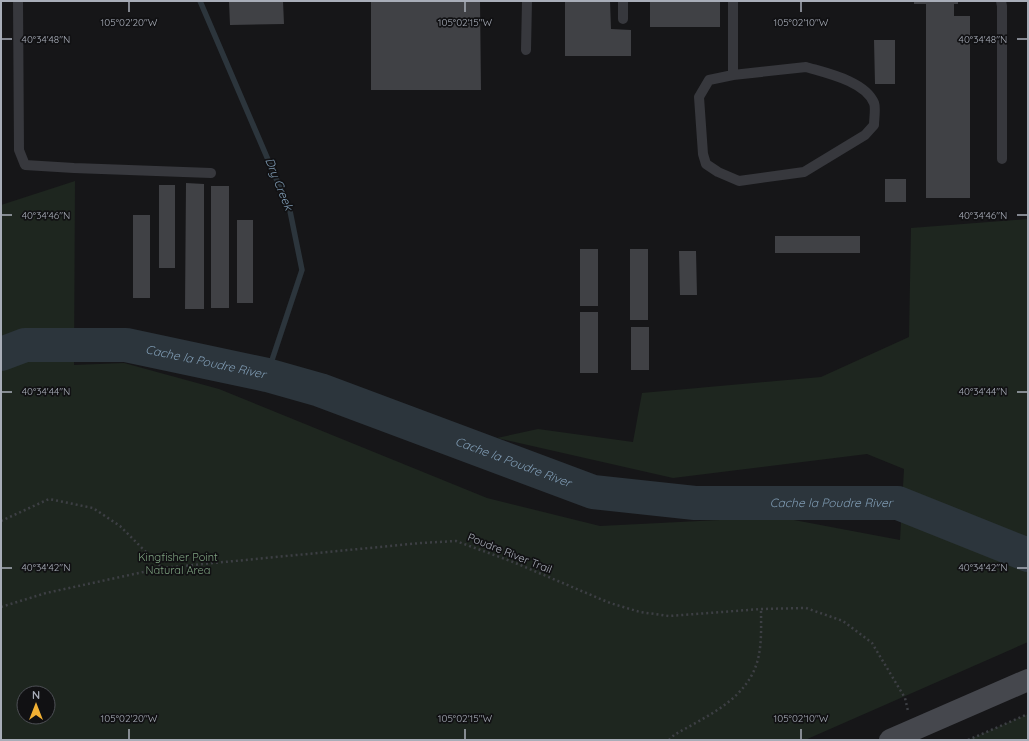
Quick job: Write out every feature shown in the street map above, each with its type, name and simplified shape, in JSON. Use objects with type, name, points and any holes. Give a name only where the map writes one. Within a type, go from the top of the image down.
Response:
[{"type":"main road","points":[[890,740],[1028,680]]},
{"type":"lane","points":[[18,1],[19,150],[25,165],[210,173]]},
{"type":"lane","points":[[526,50],[527,1]]},
{"type":"lane","points":[[623,1],[623,19]]},
{"type":"lane","points":[[733,1],[733,75]]},
{"type":"lane","points":[[1001,1],[1002,160]]},
{"type":"lane","points":[[806,67],[843,79],[866,91],[875,104],[874,125],[864,135],[804,172],[739,181],[718,172],[706,164],[703,154],[699,97],[709,80],[733,75],[806,67]]},
{"type":"path","points":[[1,521],[49,499],[93,508],[120,526],[162,568]]},
{"type":"path","name":"Poudre River Trail","points":[[1,607],[46,593],[162,568],[421,543],[456,541],[513,562],[610,603],[640,612],[669,616],[761,609],[806,608],[843,621],[872,643],[905,698],[908,712]]},
{"type":"path","points":[[669,740],[674,735],[725,705],[741,691],[752,676],[760,646],[761,609]]},
{"type":"path","points":[[968,740],[1028,714]]},
{"type":"green space","name":"Kingfisher Point Natural Area","points":[[75,181],[74,365],[124,363],[219,389],[487,498],[600,526],[778,517],[900,540],[904,469],[867,454],[673,478],[497,438],[538,429],[633,442],[642,393],[821,377],[909,337],[911,228],[1028,219],[1028,642],[805,740],[1,740],[1,205]]},
{"type":"green space","points":[[1028,714],[1028,740],[968,740]]},
{"type":"building","points":[[229,1],[283,1],[284,24],[230,25]]},
{"type":"building","points":[[371,1],[480,1],[481,90],[371,90]]},
{"type":"building","points":[[565,1],[610,1],[611,29],[631,30],[631,56],[565,56]]},
{"type":"building","points":[[650,1],[720,1],[720,27],[650,27]]},
{"type":"building","points":[[914,1],[958,1],[958,4],[954,4],[954,16],[970,16],[970,198],[926,198],[926,4],[914,4]]},
{"type":"building","points":[[874,40],[895,40],[895,84],[875,84]]},
{"type":"building","points":[[885,179],[906,179],[906,202],[885,202]]},
{"type":"building","points":[[186,183],[204,184],[204,309],[185,309]]},
{"type":"building","points":[[159,185],[175,185],[175,268],[159,268]]},
{"type":"building","points":[[211,186],[229,186],[229,308],[211,308]]},
{"type":"building","points":[[133,215],[150,215],[150,298],[133,298]]},
{"type":"building","points":[[237,220],[253,220],[253,303],[237,303]]},
{"type":"building","points":[[775,236],[860,236],[860,253],[775,253]]},
{"type":"building","points":[[580,249],[598,249],[598,306],[580,306]]},
{"type":"building","points":[[630,249],[648,249],[648,320],[630,320]]},
{"type":"building","points":[[679,251],[696,251],[697,295],[680,295]]},
{"type":"building","points":[[580,312],[598,312],[598,373],[580,373]]},
{"type":"building","points":[[631,327],[649,327],[649,370],[631,370]]},
{"type":"waterway","name":"Dry Creek","points":[[200,1],[290,211],[302,270],[267,375]]},
{"type":"waterway","name":"Cache la Poudre River","points":[[1,354],[25,345],[126,345],[267,375],[320,390],[593,492],[695,503],[898,503],[1028,555]]}]
